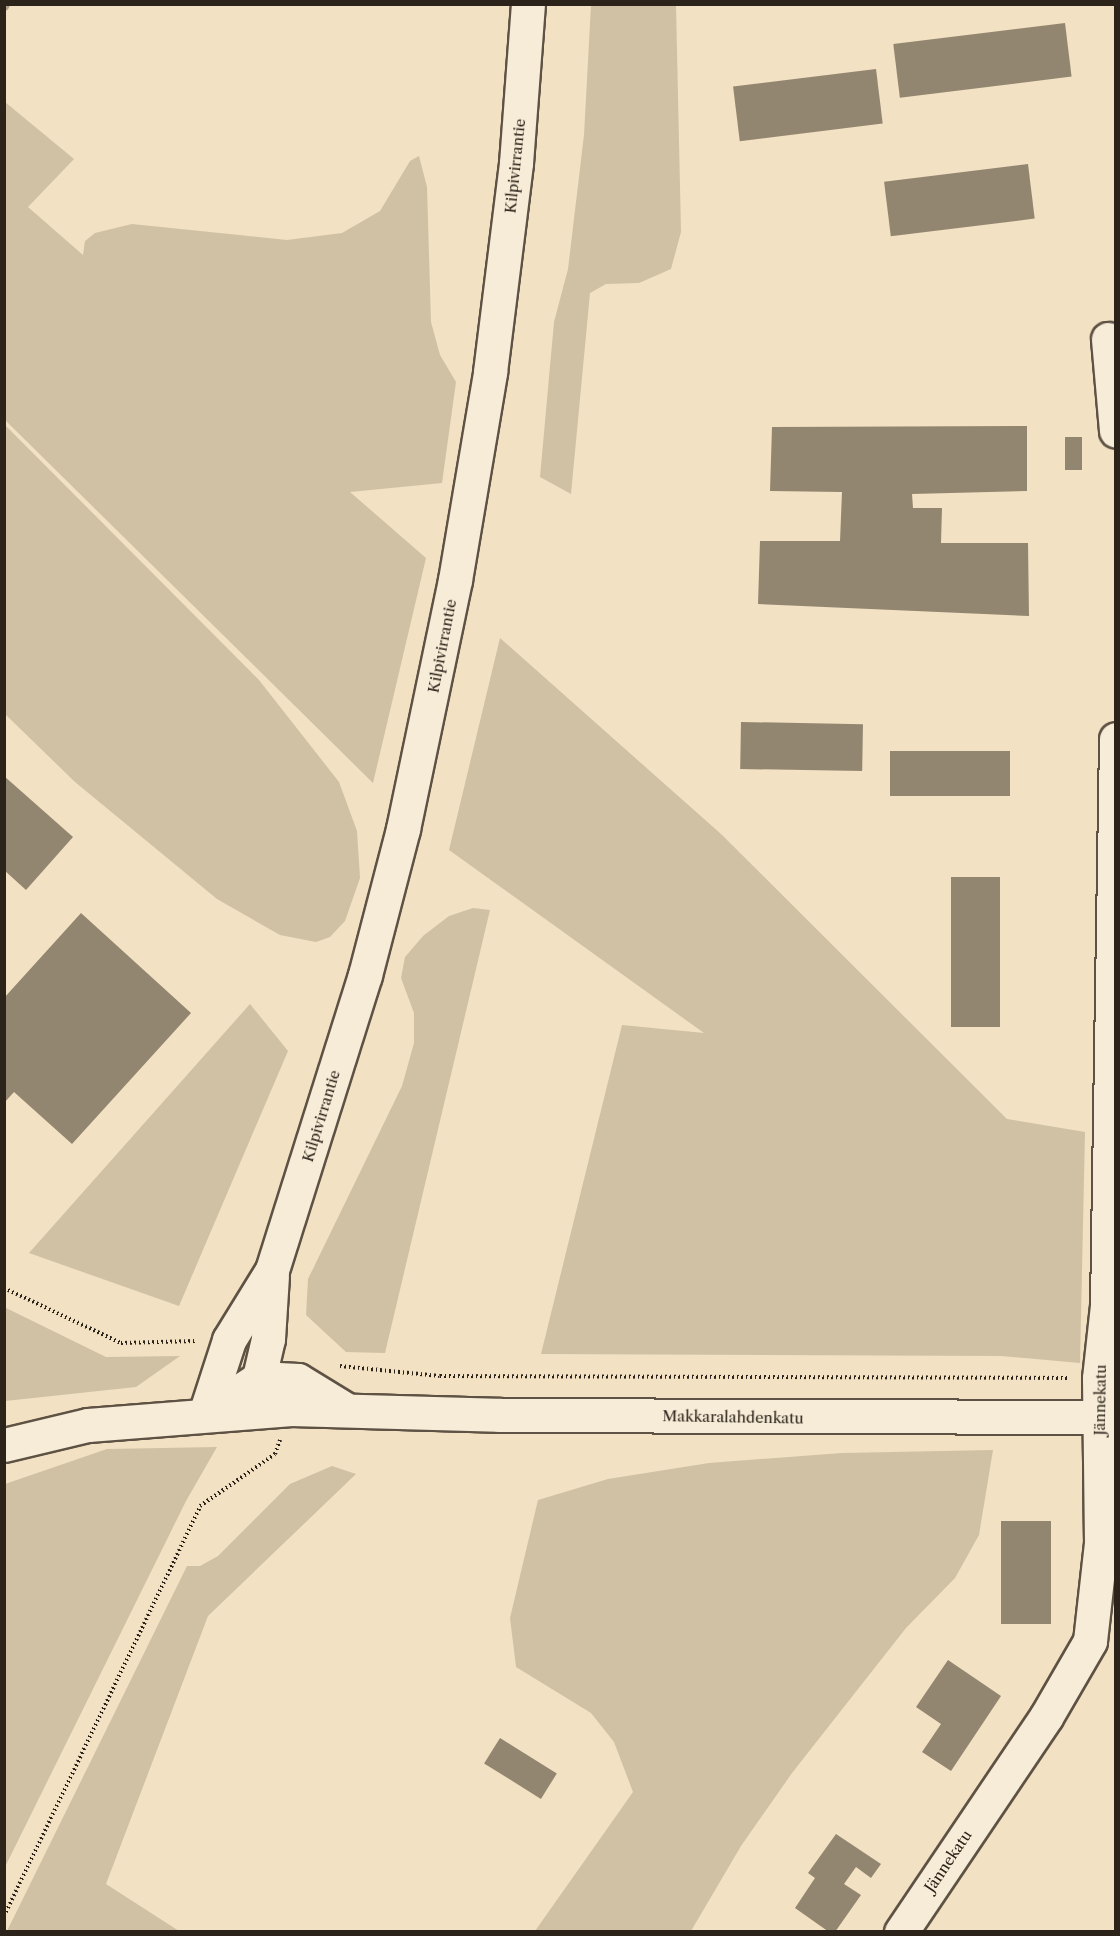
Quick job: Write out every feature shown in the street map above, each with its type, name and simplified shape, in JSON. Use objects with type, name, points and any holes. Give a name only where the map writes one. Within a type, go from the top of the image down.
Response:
[{"type":"street","name":"Kilpivirrantie","points":[[205,1414],[230,1340],[272,1270],[364,975],[433,694],[490,372],[516,163],[528,4]]},
{"type":"street","points":[[1108,339],[1116,431]]},
{"type":"street","name":"Jännekatu","points":[[901,1932],[1046,1717],[1090,1641],[1101,1543],[1107,1417],[1099,1378],[1107,1295],[1116,739]]},
{"type":"street","name":"Kilpivirrantie","points":[[252,1410],[268,1339],[272,1270]]},
{"type":"street","points":[[205,1414],[259,1378],[298,1380],[351,1413]]},
{"type":"street","name":"Makkaralahdenkatu","points":[[252,1410],[291,1408],[351,1413],[1107,1417]]},
{"type":"street","points":[[4,1445],[88,1425],[252,1410]]},
{"type":"path","points":[[4,1288],[121,1343],[230,1340]]},
{"type":"path","points":[[334,1365],[440,1376],[1099,1378]]},
{"type":"path","points":[[4,1916],[200,1506],[275,1454],[291,1408]]},
{"type":"shaded area","points":[[591,5],[676,5],[681,232],[671,269],[639,283],[606,284],[590,293],[571,494],[540,477],[554,322],[568,269],[584,135]]},
{"type":"shaded area","points":[[5,102],[74,159],[28,207],[83,255],[85,241],[95,233],[132,224],[287,240],[342,233],[380,211],[410,161],[419,156],[427,187],[431,322],[440,355],[456,382],[442,483],[350,492],[426,558],[373,783],[5,420]]},
{"type":"shaded area","points":[[5,425],[259,680],[339,782],[357,831],[360,878],[345,921],[330,937],[316,942],[280,935],[217,899],[75,782],[5,714]]},
{"type":"shaded area","points":[[500,638],[721,834],[1007,1119],[1085,1132],[1080,1363],[1001,1356],[541,1354],[622,1025],[704,1033],[449,850]]},
{"type":"shaded area","points":[[473,908],[490,910],[385,1353],[346,1352],[306,1315],[308,1279],[402,1086],[414,1043],[414,1013],[401,978],[405,957],[423,936],[449,916]]},
{"type":"shaded area","points":[[250,1004],[288,1051],[179,1306],[29,1253]]},
{"type":"shaded area","points":[[4,1307],[106,1357],[180,1356],[136,1387],[5,1401]]},
{"type":"shaded area","points":[[217,1447],[186,1501],[5,1867],[5,1484],[107,1449]]},
{"type":"shaded area","points":[[993,1450],[979,1535],[955,1578],[906,1628],[792,1773],[741,1846],[691,1931],[535,1931],[633,1792],[614,1742],[591,1713],[516,1667],[510,1618],[538,1500],[608,1479],[709,1463],[842,1453]]},
{"type":"shaded area","points":[[332,1466],[356,1474],[208,1616],[106,1884],[179,1931],[7,1931],[187,1566],[200,1566],[218,1556],[290,1484]]},
{"type":"building","points":[[1065,23],[1072,77],[900,98],[893,44]]},
{"type":"building","points":[[876,69],[883,124],[740,141],[733,87]]},
{"type":"building","points":[[1028,164],[1035,219],[891,236],[884,182]]},
{"type":"building","points":[[1027,426],[1027,491],[912,494],[913,508],[942,508],[941,543],[1028,543],[1029,616],[758,604],[760,541],[840,541],[842,492],[770,491],[772,427]]},
{"type":"building","points":[[1065,437],[1082,437],[1082,470],[1065,470]]},
{"type":"building","points":[[741,722],[863,724],[862,771],[740,769]]},
{"type":"building","points":[[890,751],[1010,751],[1010,796],[890,796]]},
{"type":"building","points":[[4,776],[73,837],[26,890],[4,870]]},
{"type":"building","points":[[951,877],[1000,877],[1000,1027],[951,1027]]},
{"type":"building","points":[[81,913],[191,1013],[72,1144],[14,1092],[4,1103],[4,998]]},
{"type":"building","points":[[1001,1521],[1051,1521],[1051,1624],[1001,1624]]},
{"type":"building","points":[[948,1660],[1001,1696],[951,1771],[922,1752],[941,1724],[916,1707]]},
{"type":"building","points":[[500,1738],[557,1774],[541,1799],[484,1763]]},
{"type":"building","points":[[836,1834],[881,1864],[871,1878],[856,1867],[844,1884],[861,1895],[835,1932],[829,1932],[795,1908],[815,1878],[808,1873]]}]
